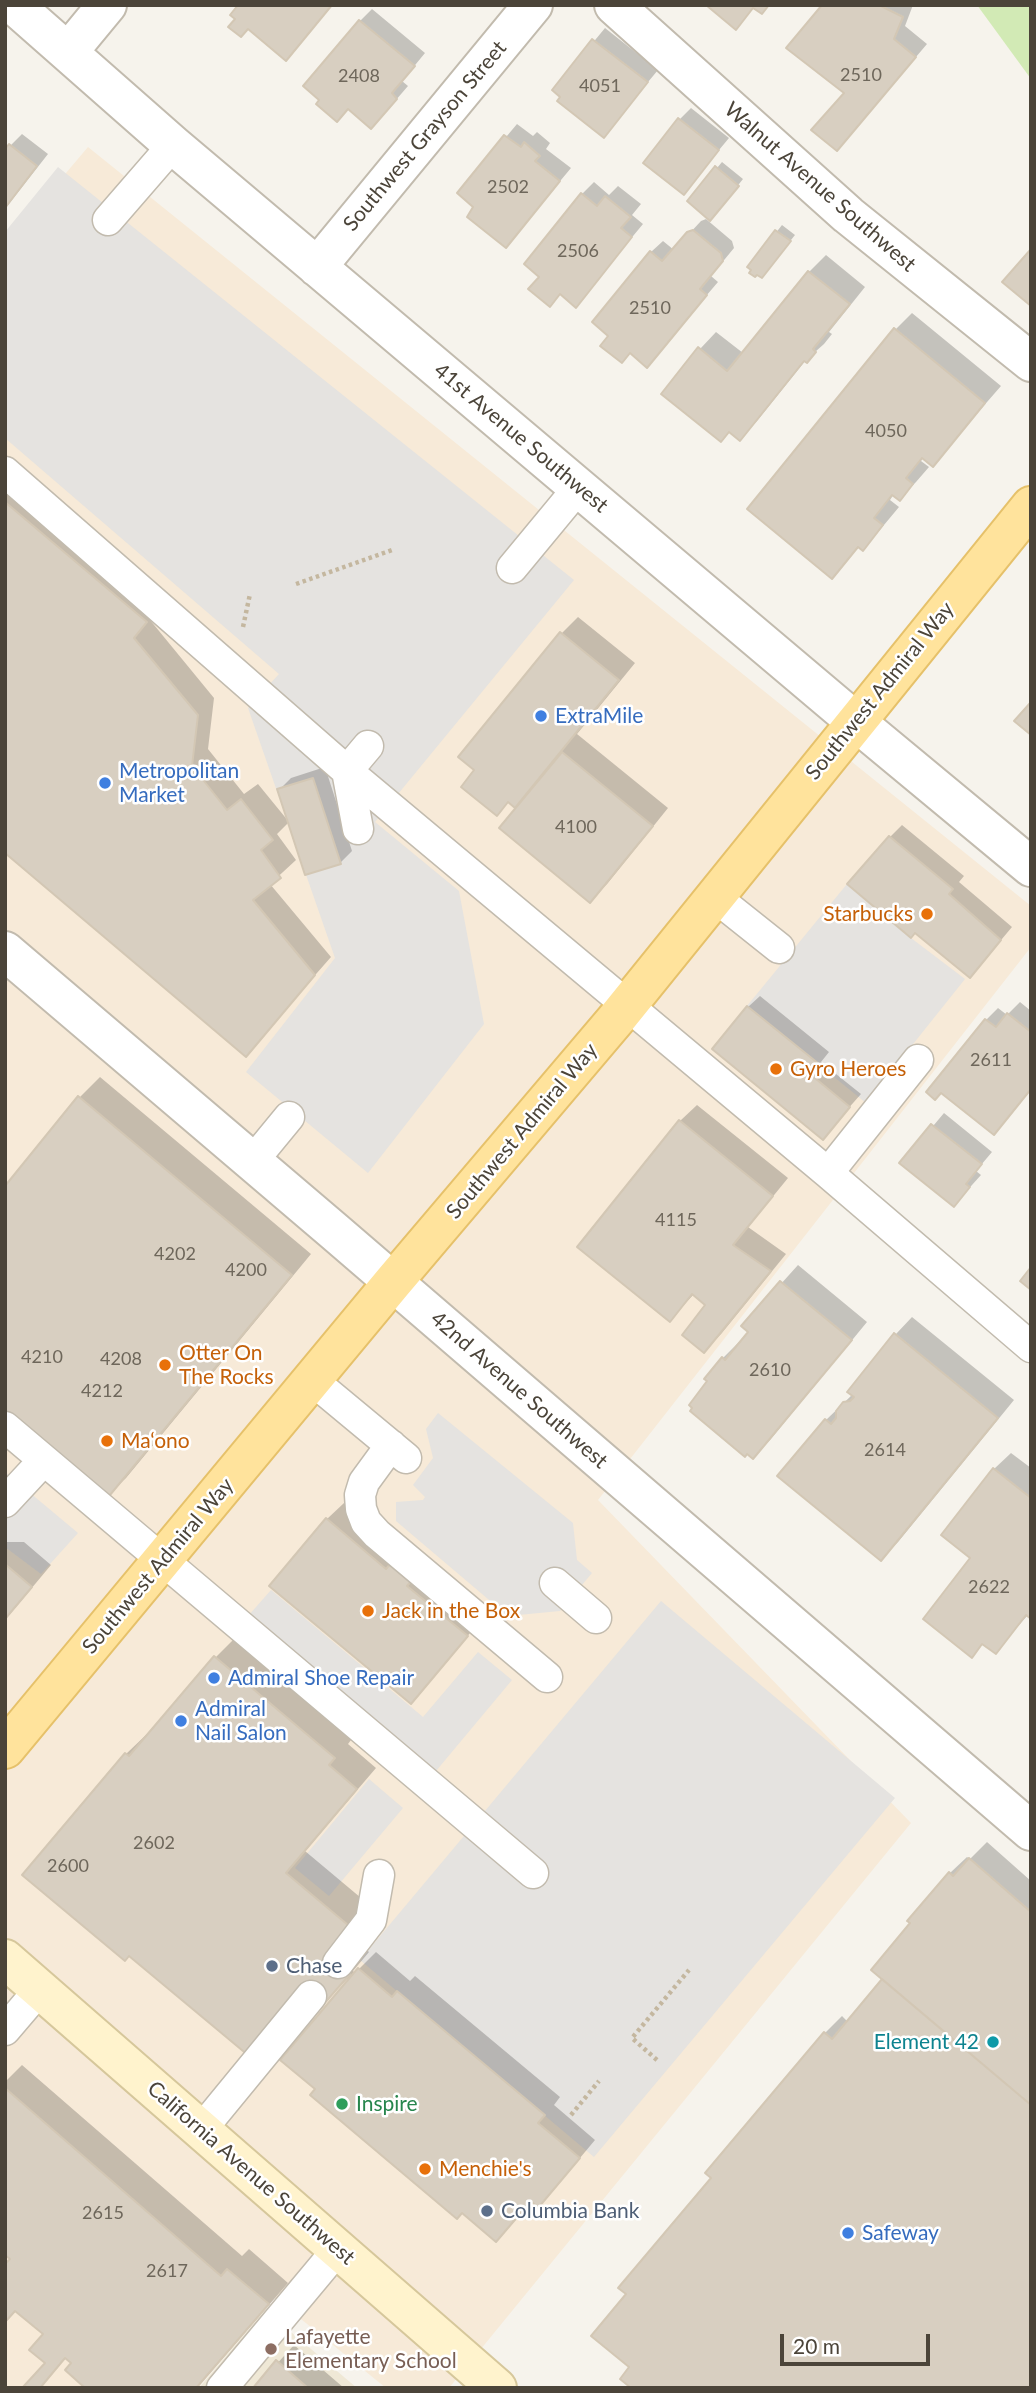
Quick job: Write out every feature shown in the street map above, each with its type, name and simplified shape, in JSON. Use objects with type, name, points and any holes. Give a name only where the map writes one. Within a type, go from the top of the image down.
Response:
[{"type":"main road","name":"Southwest Admiral Way","points":[[5,1749],[627,1005],[1031,506]]},
{"type":"main road","name":"California Avenue Southwest","points":[[5,1959],[497,2388]]},
{"type":"street","name":"41st Avenue Southwest","points":[[14,5],[173,145],[855,722],[1031,867]]},
{"type":"street","points":[[69,51],[107,5]]},
{"type":"street","name":"Southwest Grayson Street","points":[[317,267],[533,5]]},
{"type":"street","name":"Walnut Avenue Southwest","points":[[614,5],[848,215],[1031,362]]},
{"type":"street","name":"42nd Avenue Southwest","points":[[5,951],[1031,1831]]},
{"type":"lane","points":[[108,220],[173,145]]},
{"type":"lane","points":[[5,472],[347,771],[828,1173],[1031,1347]]},
{"type":"lane","points":[[512,568],[579,486]]},
{"type":"lane","points":[[347,771],[368,746]]},
{"type":"lane","points":[[347,771],[358,829]]},
{"type":"lane","points":[[715,897],[779,948]]},
{"type":"lane","points":[[828,1173],[918,1060]]},
{"type":"lane","points":[[252,1162],[289,1117]]},
{"type":"lane","points":[[312,1380],[398,1452],[364,1482],[360,1495],[366,1522],[547,1677]]},
{"type":"lane","points":[[5,1427],[533,1873]]},
{"type":"lane","points":[[5,1502],[44,1460]]},
{"type":"lane","points":[[555,1583],[596,1618]]},
{"type":"lane","points":[[338,1963],[371,1920],[379,1875]]},
{"type":"lane","points":[[5,2030],[40,1989]]},
{"type":"lane","points":[[201,2130],[311,1996]]},
{"type":"lane","points":[[222,2388],[338,2249]]},
{"type":"path","points":[[296,584],[394,549]]},
{"type":"path","points":[[657,2060],[632,2038],[689,1970]]},
{"type":"path","points":[[571,2115],[599,2081]]},
{"type":"shaded area","points":[[88,147],[1031,906],[1031,947],[598,1500],[911,1823],[449,2388],[386,2388],[275,2298],[198,2388],[5,2388],[5,245]]},
{"type":"shaded area","points":[[58,167],[574,580],[375,822],[459,891],[484,1024],[368,1173],[246,1072],[335,958],[248,708],[279,674],[5,438],[5,232]]},
{"type":"shaded area","points":[[847,884],[965,979],[866,1103],[747,1006]]},
{"type":"shaded area","points":[[438,1413],[573,1523],[577,1560],[592,1573],[560,1611],[508,1616],[396,1521],[396,1502],[423,1500],[425,1497],[413,1485],[433,1458],[426,1429]]},
{"type":"shaded area","points":[[5,1472],[78,1533],[41,1574],[5,1547]]},
{"type":"shaded area","points":[[271,1590],[423,1717],[478,1652],[512,1680],[436,1771],[249,1615]]},
{"type":"shaded area","points":[[661,1601],[895,1798],[594,2157],[360,1960]]},
{"type":"shaded area","points":[[369,1779],[403,1808],[329,1896],[295,1868]]},
{"type":"shaded area","name":"Lafayette Elementary School","points":[[265,2310],[357,2388],[199,2388]]},
{"type":"green space","points":[[977,5],[1031,5],[1031,79]]},
{"type":"building","points":[[238,5],[332,5],[286,61],[248,29],[241,37],[228,27],[235,19],[230,15]]},
{"type":"building","points":[[706,5],[769,5],[762,14],[753,8],[736,30]]},
{"type":"building","points":[[822,5],[879,5],[903,17],[894,39],[916,57],[837,151],[811,130],[844,93],[786,48]]},
{"type":"building","points":[[359,20],[415,66],[392,93],[397,99],[371,129],[348,109],[337,122],[316,104],[319,100],[303,86]]},
{"type":"building","points":[[592,39],[648,82],[604,138],[557,101],[560,97],[552,90]]},
{"type":"building","points":[[678,118],[719,150],[684,195],[643,163]]},
{"type":"building","points":[[504,135],[521,147],[524,142],[540,156],[535,161],[560,181],[506,248],[467,217],[473,207],[457,193]]},
{"type":"building","points":[[9,144],[37,166],[5,208],[5,149]]},
{"type":"building","points":[[715,166],[739,186],[710,221],[687,201]]},
{"type":"building","points":[[581,193],[597,206],[605,196],[631,217],[621,228],[632,237],[576,308],[560,294],[550,307],[528,289],[539,277],[524,264]]},
{"type":"building","points":[[693,230],[721,253],[723,261],[700,289],[707,295],[647,368],[630,353],[622,363],[600,346],[608,336],[592,322],[650,251],[662,261],[687,232]]},
{"type":"building","points":[[775,230],[791,241],[762,278],[757,275],[755,277],[749,273],[751,270],[747,267]]},
{"type":"building","points":[[1031,249],[1031,306],[1002,282]]},
{"type":"building","points":[[808,271],[850,304],[813,349],[816,352],[807,363],[804,361],[740,441],[729,432],[721,442],[661,394],[698,347],[727,371]]},
{"type":"building","points":[[894,328],[985,403],[933,467],[922,458],[906,478],[913,484],[900,501],[892,495],[874,518],[883,525],[863,551],[858,547],[832,579],[747,509]]},
{"type":"building","name":"Metropolitan Market","points":[[5,502],[147,622],[134,638],[198,715],[192,766],[227,810],[241,799],[273,840],[261,850],[281,878],[253,900],[315,975],[246,1057],[5,853]]},
{"type":"building","name":"ExtraMile","points":[[560,632],[619,680],[515,808],[508,802],[497,816],[461,787],[474,770],[458,757]]},
{"type":"building","points":[[1031,702],[1031,735],[1014,721]]},
{"type":"building","points":[[562,752],[653,826],[590,903],[499,828]]},
{"type":"building","points":[[313,778],[341,864],[305,875],[277,789]]},
{"type":"building","name":"Starbucks","points":[[889,836],[953,889],[949,894],[1001,940],[970,978],[915,933],[911,938],[847,884]]},
{"type":"building","name":"Gyro Heroes","points":[[747,1006],[819,1064],[810,1074],[850,1107],[823,1140],[712,1049]]},
{"type":"building","points":[[1007,1013],[1031,1032],[1031,1089],[994,1135],[941,1093],[935,1100],[926,1092],[985,1019],[996,1027]]},
{"type":"building","points":[[78,1096],[292,1275],[105,1501],[5,1415],[5,1186]]},
{"type":"building","points":[[679,1120],[773,1196],[733,1245],[771,1271],[704,1353],[682,1335],[705,1305],[692,1294],[670,1322],[577,1247]]},
{"type":"building","points":[[931,1124],[982,1164],[966,1184],[970,1187],[954,1207],[899,1163]]},
{"type":"building","points":[[1031,1267],[1031,1290],[1020,1281]]},
{"type":"building","points":[[780,1281],[852,1340],[753,1459],[747,1454],[745,1457],[690,1411],[692,1408],[689,1405],[707,1381],[704,1379],[722,1357],[725,1360],[748,1332],[741,1326]]},
{"type":"building","points":[[894,1333],[998,1418],[881,1561],[777,1476],[825,1419],[831,1424],[843,1402],[854,1397],[847,1392]]},
{"type":"building","points":[[993,1468],[1031,1498],[1031,1619],[1026,1615],[996,1654],[982,1644],[972,1658],[923,1619],[970,1558],[941,1535]]},
{"type":"building","name":"Jack in the Box","points":[[326,1518],[386,1569],[392,1562],[413,1579],[407,1586],[468,1636],[411,1704],[269,1586]]},
{"type":"building","points":[[5,1564],[32,1587],[5,1619]]},
{"type":"building","points":[[214,1656],[335,1758],[329,1765],[357,1789],[286,1873],[354,1930],[330,1958],[350,1974],[323,2005],[311,1996],[249,2056],[129,1956],[125,1961],[22,1875],[125,1753],[129,1756]]},
{"type":"building","name":"Element 42","points":[[969,1858],[1031,1912],[1031,2105],[871,1970],[910,1923],[907,1921],[949,1872],[953,1876]]},
{"type":"building","points":[[358,1968],[392,1997],[397,1991],[545,2115],[538,2123],[580,2158],[538,2208],[531,2201],[496,2242],[462,2213],[457,2219],[310,2095],[315,2089],[280,2060]]},
{"type":"building","name":"Safeway","points":[[882,1979],[1031,2105],[1031,2388],[631,2388],[620,2379],[629,2367],[591,2336],[626,2294],[618,2288],[711,2178],[705,2173],[824,2032],[832,2039]]},
{"type":"building","points":[[5,2088],[221,2276],[227,2269],[269,2304],[196,2388],[85,2388],[65,2370],[71,2363],[65,2358],[40,2388],[23,2387],[45,2363],[29,2350],[43,2334],[15,2311],[5,2322],[5,2264],[10,2259],[5,2255]]},
{"type":"building","points":[[276,2360],[308,2388],[253,2388]]},
{"type":"place","name":"ExtraMile","points":[[541,716]]},
{"type":"place","name":"Metropolitan Market","points":[[105,783]]},
{"type":"place","name":"Starbucks","points":[[927,914]]},
{"type":"place","name":"Gyro Heroes","points":[[776,1069]]},
{"type":"place","name":"Otter On The Rocks","points":[[165,1365]]},
{"type":"place","name":"Ma‘ono","points":[[107,1441]]},
{"type":"place","name":"Jack in the Box","points":[[368,1611]]},
{"type":"place","name":"Admiral Shoe Repair","points":[[214,1678]]},
{"type":"place","name":"Admiral Nail Salon","points":[[181,1721]]},
{"type":"place","name":"Chase","points":[[272,1966]]},
{"type":"place","name":"Element 42","points":[[993,2042]]},
{"type":"place","name":"Inspire","points":[[342,2104]]},
{"type":"place","name":"Menchie's","points":[[425,2169]]},
{"type":"place","name":"Columbia Bank","points":[[487,2211]]},
{"type":"place","name":"Safeway","points":[[848,2233]]},
{"type":"place","name":"Lafayette Elementary School","points":[[271,2349]]}]
